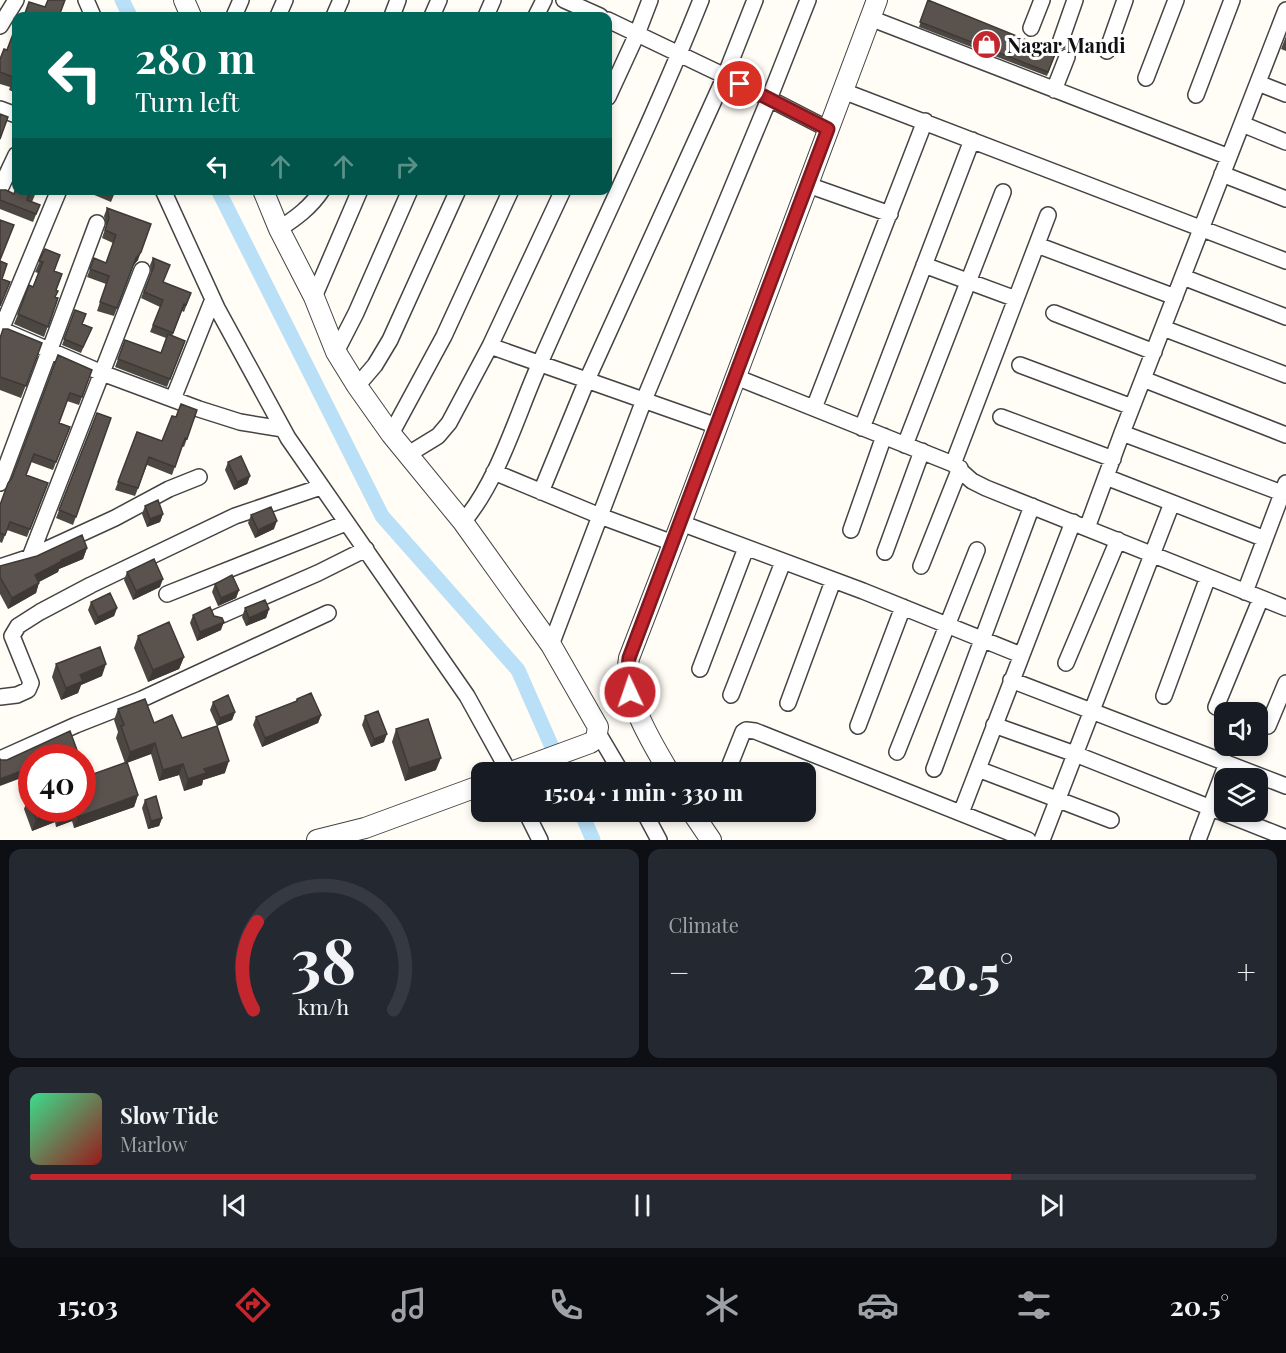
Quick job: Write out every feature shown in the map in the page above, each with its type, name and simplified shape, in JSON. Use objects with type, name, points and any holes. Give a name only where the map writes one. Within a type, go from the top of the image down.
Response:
[{"type":"street","points":[[1,22],[16,0]]},
{"type":"street","points":[[564,0],[595,12]]},
{"type":"street","points":[[612,88],[650,0]]},
{"type":"street","points":[[463,522],[480,500],[494,472],[539,364],[680,54],[701,0]]},
{"type":"street","points":[[541,492],[587,380],[725,76],[755,0]]},
{"type":"street","points":[[551,645],[644,400],[770,99],[808,0]]},
{"type":"street","points":[[1031,28],[1042,0]]},
{"type":"street","points":[[1061,40],[1075,0]]},
{"type":"street","points":[[1107,51],[1125,0]]},
{"type":"street","points":[[1146,78],[1176,0]]},
{"type":"street","points":[[1196,95],[1232,0]]},
{"type":"street","points":[[663,762],[652,743],[630,692],[627,667],[629,658],[873,9],[1054,90],[1229,157]]},
{"type":"street","points":[[961,813],[1021,655],[1080,525],[1106,477],[1286,10]]},
{"type":"street","points":[[612,22],[828,129]]},
{"type":"street","points":[[1271,47],[1286,53]]},
{"type":"street","points":[[1054,90],[1067,57]]},
{"type":"street","points":[[1258,83],[1286,94]]},
{"type":"street","points":[[843,91],[1286,261]]},
{"type":"street","points":[[814,408],[925,121]]},
{"type":"street","points":[[1242,124],[1286,142]]},
{"type":"street","points":[[862,428],[972,140]]},
{"type":"street","points":[[0,189],[12,164]]},
{"type":"street","points":[[1222,174],[1286,199]]},
{"type":"street","points":[[808,185],[890,214]]},
{"type":"street","points":[[905,445],[1003,192]]},
{"type":"street","points":[[56,195],[0,330],[102,373],[173,399],[240,422],[283,429]]},
{"type":"street","points":[[165,195],[213,299],[283,429],[467,696],[504,762]]},
{"type":"street","points":[[264,195],[279,229],[315,297],[336,352],[357,386],[391,434],[463,522],[551,645],[615,762]]},
{"type":"street","points":[[279,229],[303,213],[318,195]]},
{"type":"street","points":[[315,297],[358,195]]},
{"type":"street","points":[[336,352],[356,313],[408,195]]},
{"type":"street","points":[[357,386],[375,365],[390,340],[456,195]]},
{"type":"street","points":[[391,434],[444,336],[509,195]]},
{"type":"street","points":[[407,454],[431,442],[445,430],[490,346],[561,195]]},
{"type":"street","points":[[921,566],[1048,215]]},
{"type":"street","points":[[0,483],[97,223]]},
{"type":"street","points":[[1037,245],[1174,297]]},
{"type":"street","points":[[924,265],[1016,299]]},
{"type":"street","points":[[30,557],[142,270]]},
{"type":"street","points":[[1183,277],[1286,317]]},
{"type":"street","points":[[173,399],[213,299]]},
{"type":"street","points":[[1054,313],[1154,352]]},
{"type":"street","points":[[1163,328],[1286,375]]},
{"type":"street","points":[[490,346],[717,426]]},
{"type":"street","points":[[1020,365],[1132,407]]},
{"type":"street","points":[[736,377],[957,466],[979,485],[1286,608]]},
{"type":"street","points":[[1143,379],[1286,435]]},
{"type":"street","points":[[1001,417],[1113,459]]},
{"type":"street","points":[[1122,433],[1284,488],[1245,591]]},
{"type":"street","points":[[851,530],[884,436]]},
{"type":"street","points":[[885,552],[922,451]]},
{"type":"street","points":[[494,472],[600,516],[674,543]]},
{"type":"street","points":[[0,567],[30,557],[128,512],[169,489],[199,477]]},
{"type":"street","points":[[1106,477],[1264,539]]},
{"type":"street","points":[[0,698],[28,690],[31,682],[12,636],[18,626],[91,585],[235,516],[321,487]]},
{"type":"street","points":[[1042,840],[1172,503]]},
{"type":"street","points":[[934,769],[1032,506]]},
{"type":"street","points":[[167,594],[346,523]]},
{"type":"street","points":[[681,524],[903,607],[1021,655]]},
{"type":"street","points":[[1066,663],[1118,540]]},
{"type":"street","points":[[700,669],[746,548]]},
{"type":"street","points":[[218,617],[366,549]]},
{"type":"street","points":[[897,752],[977,550]]},
{"type":"street","points":[[731,695],[783,562]]},
{"type":"street","points":[[1164,696],[1208,577]]},
{"type":"street","points":[[788,703],[833,581]]},
{"type":"street","points":[[1218,702],[1261,598]]},
{"type":"street","points":[[858,726],[903,607]]},
{"type":"street","points":[[0,759],[142,699],[328,613]]},
{"type":"street","points":[[1011,680],[1286,786]]},
{"type":"street","points":[[1268,726],[1286,683]]},
{"type":"street","points":[[994,725],[1075,754],[1284,836]]},
{"type":"street","points":[[731,762],[743,732],[755,731],[1028,840]]},
{"type":"street","points":[[538,762],[590,743],[596,739],[598,733]]},
{"type":"street","points":[[1198,840],[1227,763]]},
{"type":"street","points":[[978,769],[1111,820]]},
{"type":"street","points":[[316,840],[364,828],[471,789]]},
{"type":"street","points":[[531,822],[540,840]]},
{"type":"street","points":[[649,822],[659,840]]},
{"type":"street","points":[[699,822],[711,840]]},
{"type":"building","points":[[48,0],[65,0],[60,12],[25,12],[29,2],[45,7]]},
{"type":"building","name":"Nagar Mandi","points":[[928,0],[1056,52],[1048,72],[920,22]]},
{"type":"building","points":[[12,37],[12,77],[0,72],[0,59],[4,49],[7,50]]},
{"type":"building","points":[[0,114],[8,117],[0,139]]},
{"type":"building","points":[[0,190],[6,190],[12,195],[29,195],[27,200],[40,205],[36,214],[0,200]]},
{"type":"building","points":[[107,208],[151,224],[117,308],[100,302],[109,276],[90,269],[94,258],[106,263],[116,235],[105,230],[109,218]]},
{"type":"building","points":[[0,220],[14,225],[0,260]]},
{"type":"building","points":[[45,249],[60,255],[54,271],[62,274],[56,290],[58,291],[55,297],[58,298],[48,327],[18,314],[29,285],[33,287],[43,262],[39,261]]},
{"type":"building","points":[[153,258],[170,265],[163,282],[191,293],[186,305],[184,304],[173,333],[153,325],[163,300],[144,292],[154,266]]},
{"type":"building","points":[[0,261],[7,264],[2,279],[10,282],[0,306]]},
{"type":"building","points":[[75,310],[86,314],[82,324],[92,328],[83,347],[64,339]]},
{"type":"building","points":[[3,329],[42,343],[26,386],[0,377],[0,338]]},
{"type":"building","points":[[168,334],[185,341],[170,379],[118,359],[125,340],[161,353]]},
{"type":"building","points":[[58,355],[92,370],[82,397],[70,393],[59,423],[70,427],[56,462],[34,454],[26,475],[48,483],[30,529],[10,522],[5,535],[0,533],[0,505]]},
{"type":"building","points":[[181,404],[197,410],[175,467],[149,457],[138,488],[118,482],[137,432],[162,441],[172,416],[176,417]]},
{"type":"building","points":[[97,413],[111,418],[76,517],[59,510]]},
{"type":"building","points":[[241,456],[250,476],[237,482],[228,462]]},
{"type":"building","points":[[158,500],[163,514],[150,519],[145,506]]},
{"type":"building","points":[[271,507],[277,521],[258,530],[251,515]]},
{"type":"building","points":[[82,535],[87,548],[35,575],[39,583],[12,598],[0,577],[0,566],[37,556]]},
{"type":"building","points":[[154,559],[163,579],[136,591],[127,572]]},
{"type":"building","points":[[232,575],[239,590],[221,598],[215,584]]},
{"type":"building","points":[[110,593],[117,608],[98,617],[91,602]]},
{"type":"building","points":[[265,600],[269,609],[249,618],[245,608]]},
{"type":"building","points":[[210,607],[214,616],[222,618],[224,622],[200,632],[193,615]]},
{"type":"building","points":[[169,622],[184,657],[153,670],[138,636]]},
{"type":"building","points":[[100,647],[106,664],[80,675],[83,681],[66,688],[56,664]]},
{"type":"building","points":[[311,693],[321,715],[265,738],[256,717]]},
{"type":"building","points":[[228,695],[235,712],[220,718],[213,702]]},
{"type":"building","points":[[145,699],[154,723],[172,715],[182,738],[217,726],[229,761],[204,769],[206,773],[188,779],[183,764],[163,770],[155,743],[130,752],[118,709]]},
{"type":"building","points":[[378,711],[387,734],[374,739],[365,716]]},
{"type":"building","points":[[428,719],[441,758],[409,768],[396,729]]},
{"type":"building","points":[[70,731],[75,744],[42,744]]},
{"type":"building","points":[[18,755],[18,772],[0,779],[0,759],[7,760]]},
{"type":"building","points":[[127,762],[138,795],[96,810],[96,773]]},
{"type":"building","points":[[156,796],[162,818],[151,821],[145,800]]},
{"type":"waterway","points":[[122,0],[128,12]]},
{"type":"waterway","points":[[221,195],[382,516],[518,670],[559,762]]},
{"type":"waterway","points":[[585,822],[593,840]]},
{"type":"place","name":"Nagar Mandi","points":[[986,44]]},
{"type":"route","points":[[630,692],[627,678],[629,658],[828,129],[740,84]]}]
